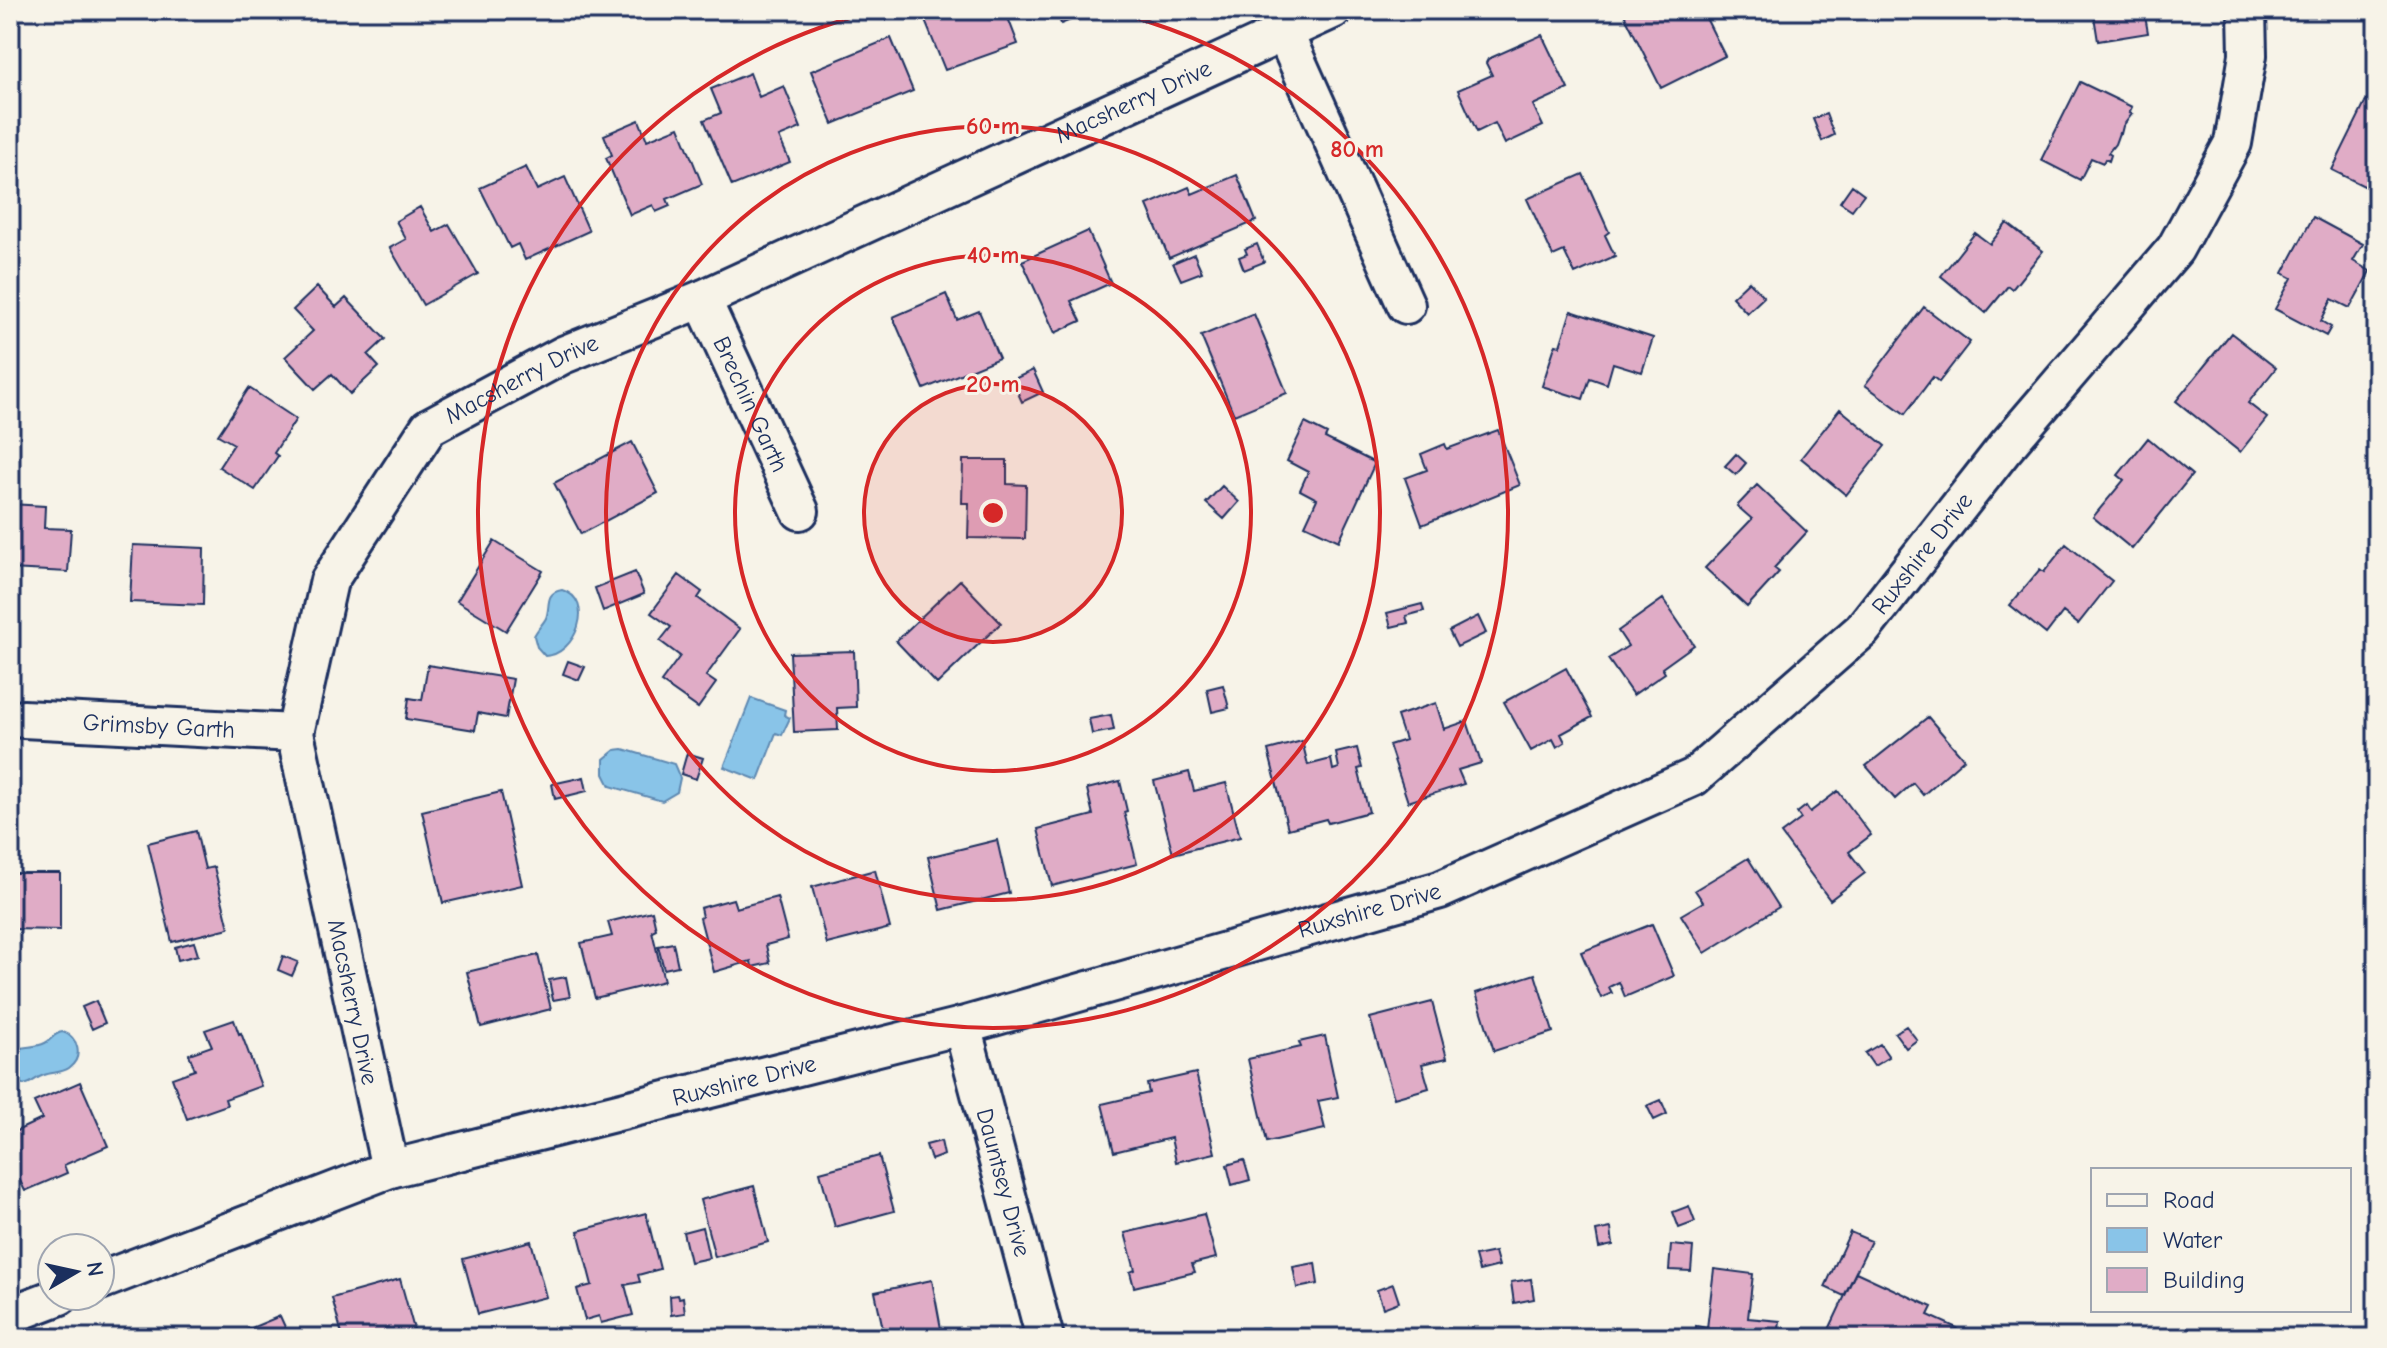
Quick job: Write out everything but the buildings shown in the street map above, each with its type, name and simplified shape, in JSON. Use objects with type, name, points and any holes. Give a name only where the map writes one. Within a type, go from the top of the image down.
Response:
[{"type":"street","name":"Macsherry Drive","points":[[390,1169],[295,733],[329,581],[429,427],[563,355],[702,299],[1333,10]]},
{"type":"street","name":"Ruxshire Drive","points":[[116,1275],[390,1169],[962,1026],[1440,890],[1694,777],[1862,630],[2004,449],[2175,249],[2233,143],[2248,55],[2247,10]]},
{"type":"street","points":[[1284,32],[1406,305]]},
{"type":"street","name":"Brechin Garth","points":[[702,299],[800,511]]},
{"type":"street","name":"Grimsby Garth","points":[[23,719],[295,733]]},
{"type":"street","name":"Dauntsey Drive","points":[[962,1026],[1045,1338]]},
{"type":"street","points":[[10,1315],[36,1305]]},
{"type":"water","points":[[562,590],[573,596],[578,605],[578,627],[565,647],[556,654],[545,656],[537,647],[534,636],[546,618],[550,597]]},
{"type":"water","points":[[751,698],[785,710],[784,715],[790,718],[782,735],[776,733],[758,780],[724,767]]},
{"type":"water","points":[[623,749],[674,764],[680,778],[677,792],[662,801],[610,786],[604,774],[604,759],[615,750]]},
{"type":"water","points":[[63,1032],[72,1038],[77,1048],[74,1064],[28,1084],[21,1084],[10,1076],[10,1053],[18,1048],[41,1045]]},
{"type":"water","points":[[1261,1327],[1267,1327],[1287,1338],[1250,1338]]}]
